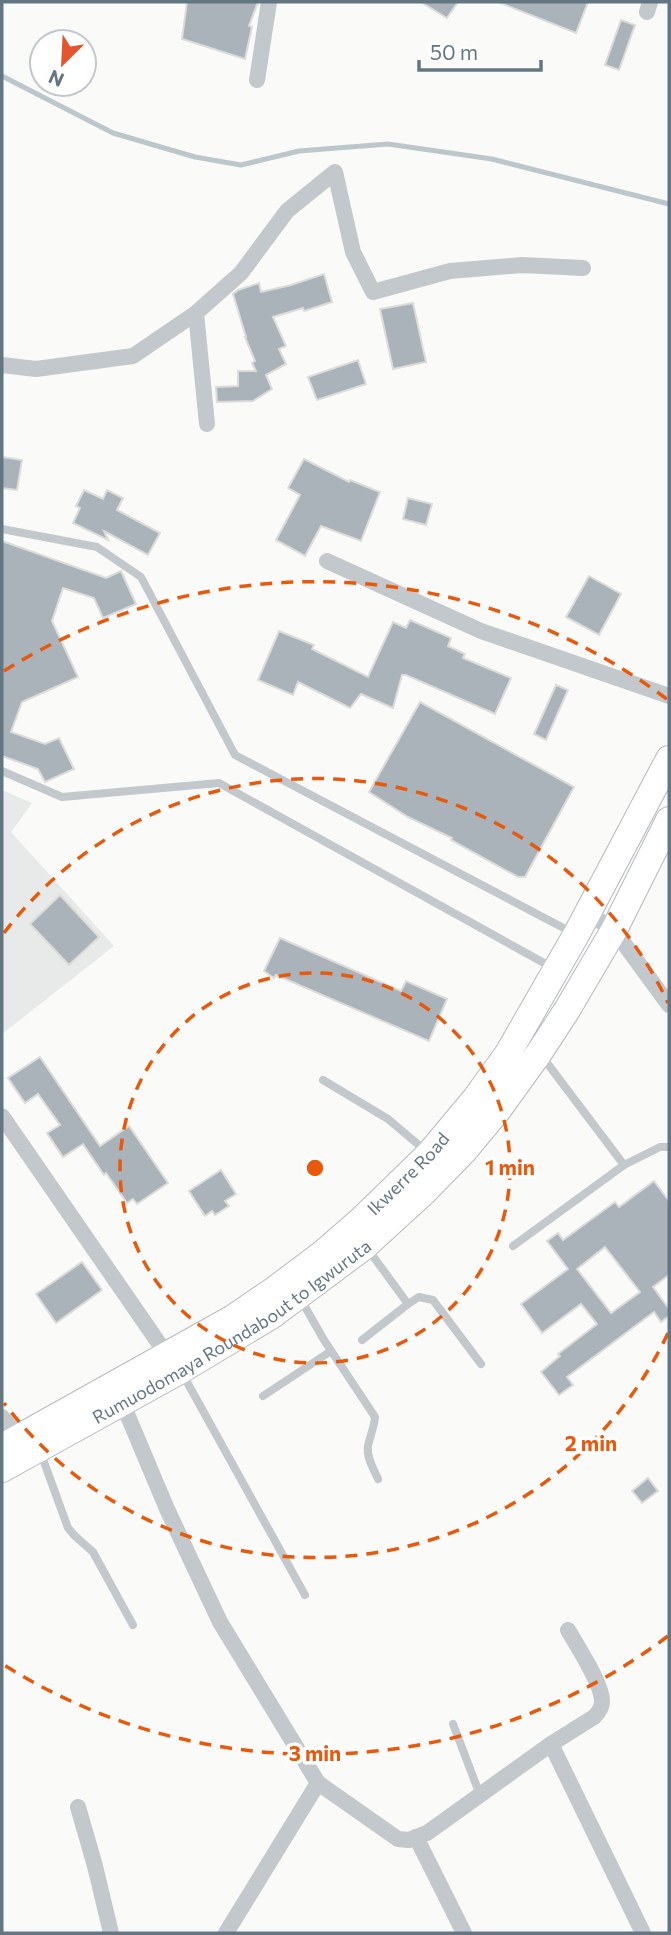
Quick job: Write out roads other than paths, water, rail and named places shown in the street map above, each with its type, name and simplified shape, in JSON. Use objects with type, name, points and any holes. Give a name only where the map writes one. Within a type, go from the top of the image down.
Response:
[{"type":"main road","name":"Ikwerre Road","points":[[20,1444],[174,1363],[322,1254],[362,1220],[429,1154],[507,1055],[582,923],[669,759]]},
{"type":"main road","name":"Rumuodomaya Roundabout to Igwuruta","points":[[2,1469],[20,1444],[122,1402],[174,1363],[271,1316],[365,1246],[424,1192],[464,1151],[498,1110],[539,1053],[614,930],[669,820]]},
{"type":"street","points":[[257,80],[269,2]]},
{"type":"street","points":[[2,365],[36,369],[133,356],[196,313],[241,274],[287,211],[335,172],[353,252],[373,292],[450,271],[522,265],[583,268]]},
{"type":"street","points":[[196,313],[206,424]]},
{"type":"street","points":[[327,561],[481,631],[669,696]]},
{"type":"street","points":[[582,923],[614,930],[669,1005]]},
{"type":"street","points":[[2,1116],[174,1363]]},
{"type":"street","points":[[122,1402],[167,1510],[220,1622],[318,1783],[398,1839],[409,1840],[428,1833],[551,1744],[594,1717],[600,1710],[602,1700],[593,1674],[568,1630]]},
{"type":"street","points":[[2,1417],[20,1444]]},
{"type":"street","points":[[551,1744],[643,1933]]},
{"type":"street","points":[[226,1933],[318,1783]]},
{"type":"street","points":[[78,1807],[111,1933]]},
{"type":"street","points":[[416,1837],[464,1933]]},
{"type":"lane","points":[[2,529],[97,547],[141,577],[235,755],[582,923]]},
{"type":"lane","points":[[2,771],[62,797],[219,783],[556,970]]},
{"type":"lane","points":[[539,1053],[624,1165]]},
{"type":"lane","points":[[323,1080],[388,1119],[429,1154]]},
{"type":"lane","points":[[513,1246],[624,1165],[660,1147],[669,1147]]},
{"type":"lane","points":[[365,1246],[408,1304]]},
{"type":"lane","points":[[298,1295],[374,1417],[372,1435],[367,1447],[379,1479]]},
{"type":"lane","points":[[362,1340],[419,1297],[433,1300],[481,1364]]},
{"type":"lane","points":[[263,1396],[331,1351]]},
{"type":"lane","points":[[174,1363],[305,1595]]},
{"type":"lane","points":[[20,1444],[68,1528],[93,1552],[133,1625]]},
{"type":"lane","points":[[453,1724],[480,1795]]},
{"type":"waterway","points":[[2,76],[113,133],[195,157],[241,165],[299,151],[388,144],[492,159],[669,204]]}]
